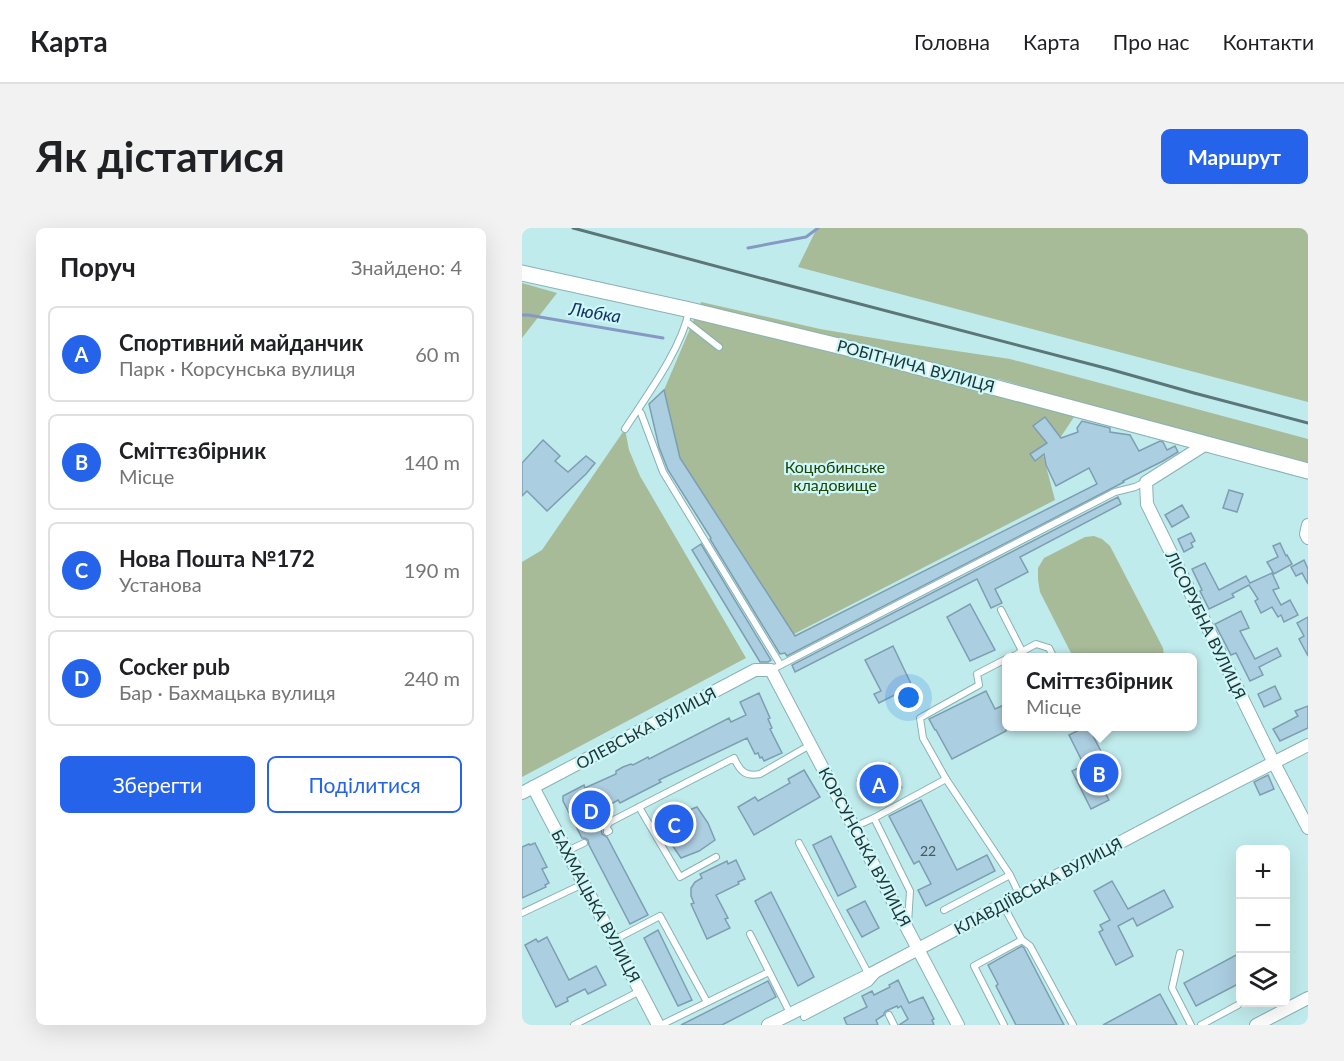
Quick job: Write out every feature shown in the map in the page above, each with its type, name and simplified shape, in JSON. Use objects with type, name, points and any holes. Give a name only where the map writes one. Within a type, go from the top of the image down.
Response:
[{"type":"street","name":"РОБІТНИЧА ВУЛИЦЯ","points":[[522,273],[688,316],[847,348],[1308,471]]},
{"type":"street","points":[[1146,482],[1206,444]]},
{"type":"street","name":"ЛІСОРУБНА ВУЛИЦЯ","points":[[1146,482],[1147,504],[1308,828]]},
{"type":"street","points":[[1308,525],[1306,534],[1308,538]]},
{"type":"street","name":"КОРСУНСЬКА ВУЛИЦЯ","points":[[776,667],[810,744],[958,1025]]},
{"type":"street","name":"ОЛЕВСЬКА ВУЛИЦЯ","points":[[528,790],[755,670],[776,667]]},
{"type":"street","name":"КЛАВДІЇВСЬКА ВУЛИЦЯ","points":[[768,1025],[1308,745]]},
{"type":"street","name":"БАХМАЦЬКА ВУЛИЦЯ","points":[[528,790],[567,851],[659,1025]]},
{"type":"street","points":[[1257,1025],[1308,998]]},
{"type":"lane","points":[[625,429],[664,368],[688,316],[719,347]]},
{"type":"lane","points":[[638,410],[641,412],[663,472],[776,667],[1115,492],[1146,482]]},
{"type":"lane","points":[[1001,610],[1023,651]]},
{"type":"lane","points":[[1019,653],[1036,644],[1049,648],[1052,653]]},
{"type":"lane","points":[[1002,661],[977,674],[978,685],[920,718],[923,738],[946,779],[1010,875],[1020,896]]},
{"type":"lane","points":[[607,832],[609,831],[606,826],[610,822],[734,758],[739,770],[752,776],[760,774],[810,744]]},
{"type":"lane","points":[[854,827],[874,819],[946,779]]},
{"type":"lane","points":[[639,807],[680,877],[716,857]]},
{"type":"lane","points":[[874,819],[910,891],[908,928]]},
{"type":"lane","points":[[567,851],[584,843]]},
{"type":"lane","points":[[798,843],[874,972],[870,983],[804,1017]]},
{"type":"lane","points":[[944,910],[1010,875]]},
{"type":"lane","points":[[522,913],[584,884]]},
{"type":"lane","points":[[1003,905],[1022,940],[1030,946],[1073,1025]]},
{"type":"lane","points":[[614,941],[660,916],[707,1002]]},
{"type":"lane","points":[[750,934],[790,1014]]},
{"type":"lane","points":[[1004,1025],[974,966],[1022,940]]},
{"type":"lane","points":[[1180,953],[1172,988],[1191,1025]]},
{"type":"lane","points":[[659,1025],[769,972]]},
{"type":"lane","points":[[578,1024],[640,991]]},
{"type":"lane","points":[[1200,1025],[1236,1006]]},
{"type":"lane","points":[[888,1015],[894,1025]]},
{"type":"green space","points":[[817,228],[1308,228],[1308,402],[798,267]]},
{"type":"green space","points":[[522,283],[557,293],[522,338]]},
{"type":"green space","points":[[701,302],[820,329],[1010,359],[1308,439],[1308,468],[998,379],[988,380],[699,309]]},
{"type":"green space","name":"Коцюбинське кладовище","points":[[695,317],[1076,414],[1060,438],[1042,451],[1055,500],[794,634],[680,458],[664,390]]},
{"type":"green space","points":[[625,429],[629,450],[640,476],[746,658],[522,777],[522,562],[542,550]]},
{"type":"green space","points":[[1094,536],[1110,546],[1164,653],[1071,653],[1040,592],[1038,568],[1044,558],[1085,537]]},
{"type":"green space","points":[[890,762],[903,788],[869,805],[856,780]]},
{"type":"building","points":[[664,390],[680,458],[795,636],[1097,484],[1089,468],[1056,486],[1046,465],[1044,454],[1035,461],[1030,454],[1047,443],[1033,426],[1045,417],[1061,438],[1078,432],[1077,428],[1082,421],[1110,428],[1110,432],[1130,435],[1139,451],[1160,441],[1167,450],[1175,446],[1178,452],[787,656],[785,653],[780,654],[668,470],[659,447],[649,404]]},
{"type":"building","points":[[543,440],[560,456],[555,461],[568,472],[586,456],[595,463],[547,511],[527,491],[522,496],[522,463]]},
{"type":"building","points":[[1229,490],[1243,494],[1237,512],[1223,508]]},
{"type":"building","points":[[1118,497],[1121,504],[1020,557],[1028,572],[995,589],[1002,603],[991,608],[977,579],[795,672],[792,665]]},
{"type":"building","points":[[1182,505],[1189,517],[1172,527],[1165,515]]},
{"type":"building","points":[[1191,533],[1195,541],[1191,543],[1193,547],[1184,552],[1178,539]]},
{"type":"building","points":[[1280,543],[1292,564],[1274,574],[1267,562],[1278,557],[1273,546]]},
{"type":"building","points":[[701,544],[771,660],[768,662],[760,662],[692,550]]},
{"type":"building","points":[[1304,560],[1308,569],[1308,584],[1302,573],[1296,576],[1291,567]]},
{"type":"building","points":[[1205,563],[1219,590],[1246,576],[1250,583],[1272,573],[1279,588],[1273,590],[1281,605],[1290,600],[1298,615],[1284,622],[1281,615],[1278,617],[1272,607],[1261,613],[1255,601],[1258,599],[1249,585],[1232,594],[1234,597],[1209,609],[1192,569]]},
{"type":"building","points":[[970,604],[995,650],[970,661],[947,617]]},
{"type":"building","points":[[1241,611],[1249,628],[1240,631],[1255,659],[1277,648],[1281,656],[1259,667],[1263,675],[1250,681],[1236,653],[1231,655],[1215,624]]},
{"type":"building","points":[[1308,617],[1308,656],[1299,639],[1304,636],[1297,623]]},
{"type":"building","points":[[893,646],[912,686],[879,703],[874,694],[881,691],[865,660]]},
{"type":"building","points":[[1275,686],[1281,699],[1264,707],[1258,694]]},
{"type":"building","points":[[986,691],[995,709],[1002,706],[1002,731],[1006,731],[952,759],[929,719]]},
{"type":"building","points":[[759,693],[770,718],[768,719],[772,728],[770,729],[782,753],[764,761],[758,753],[755,754],[747,738],[659,780],[661,782],[620,803],[618,800],[599,811],[604,821],[601,826],[602,834],[607,837],[648,915],[630,924],[588,840],[582,838],[563,801],[563,796],[584,785],[585,788],[616,774],[616,771],[623,767],[633,765],[648,757],[649,759],[729,718],[731,722],[746,715],[740,702]]},
{"type":"building","points":[[1308,706],[1308,728],[1280,741],[1273,729],[1298,716],[1295,711]]},
{"type":"building","points":[[1077,731],[1091,731],[1108,765],[1099,769],[1102,773],[1096,776],[1109,800],[1091,809],[1072,771],[1084,765],[1069,735]]},
{"type":"building","points":[[804,770],[820,797],[754,835],[738,807],[755,797],[758,801],[790,783],[788,779]]},
{"type":"building","points":[[1268,775],[1274,789],[1260,795],[1254,782]]},
{"type":"building","points":[[921,800],[957,870],[987,855],[995,871],[926,906],[918,890],[931,884],[919,861],[914,864],[889,816]]},
{"type":"building","points":[[697,807],[708,823],[715,840],[699,851],[681,858],[670,842],[664,825],[679,814]]},
{"type":"building","points":[[831,836],[856,887],[838,896],[813,845]]},
{"type":"building","points":[[535,843],[547,867],[542,869],[549,883],[545,885],[546,887],[522,898],[522,847]]},
{"type":"building","points":[[736,860],[745,879],[716,895],[728,918],[725,919],[730,928],[707,939],[691,904],[694,903],[691,888],[702,878],[700,874],[727,861],[728,864]]},
{"type":"building","points":[[1112,881],[1128,909],[1164,890],[1173,907],[1137,926],[1133,918],[1118,926],[1133,956],[1116,965],[1099,932],[1103,930],[1100,925],[1110,920],[1094,891]]},
{"type":"building","points":[[771,892],[814,977],[798,986],[755,901]]},
{"type":"building","points":[[865,901],[879,928],[862,937],[847,910]]},
{"type":"building","points":[[658,930],[692,1000],[678,1006],[644,938]]},
{"type":"building","points":[[547,937],[569,980],[596,966],[606,985],[588,994],[585,989],[567,998],[568,1001],[556,1007],[525,945],[536,939],[538,942]]},
{"type":"building","points":[[1022,946],[1064,1025],[1016,1025],[988,965]]},
{"type":"building","points":[[1236,955],[1236,985],[1196,1006],[1184,983]]},
{"type":"building","points":[[898,980],[909,1003],[923,997],[934,1019],[932,1020],[934,1025],[899,1025],[908,1019],[901,1006],[898,1008],[897,1006],[886,1011],[876,1020],[878,1025],[847,1025],[844,1018],[867,1007],[862,996],[872,991],[874,995]]},
{"type":"building","points":[[768,981],[776,997],[722,1025],[681,1025]]},
{"type":"building","points":[[1160,994],[1177,1025],[1103,1025]]},
{"type":"waterway","name":"Любка","points":[[748,248],[806,237],[818,228]]},
{"type":"waterway","name":"Любка","points":[[522,315],[663,338]]},
{"type":"railway","points":[[573,228],[1308,423]]},
{"type":"place","name":"Сміттєзбірник","points":[[1099,773]]},
{"type":"place","name":"Спортивний майданчик","points":[[879,784]]},
{"type":"place","name":"Cocker pub","points":[[591,810]]},
{"type":"place","name":"Нова Пошта №172","points":[[674,824]]}]
